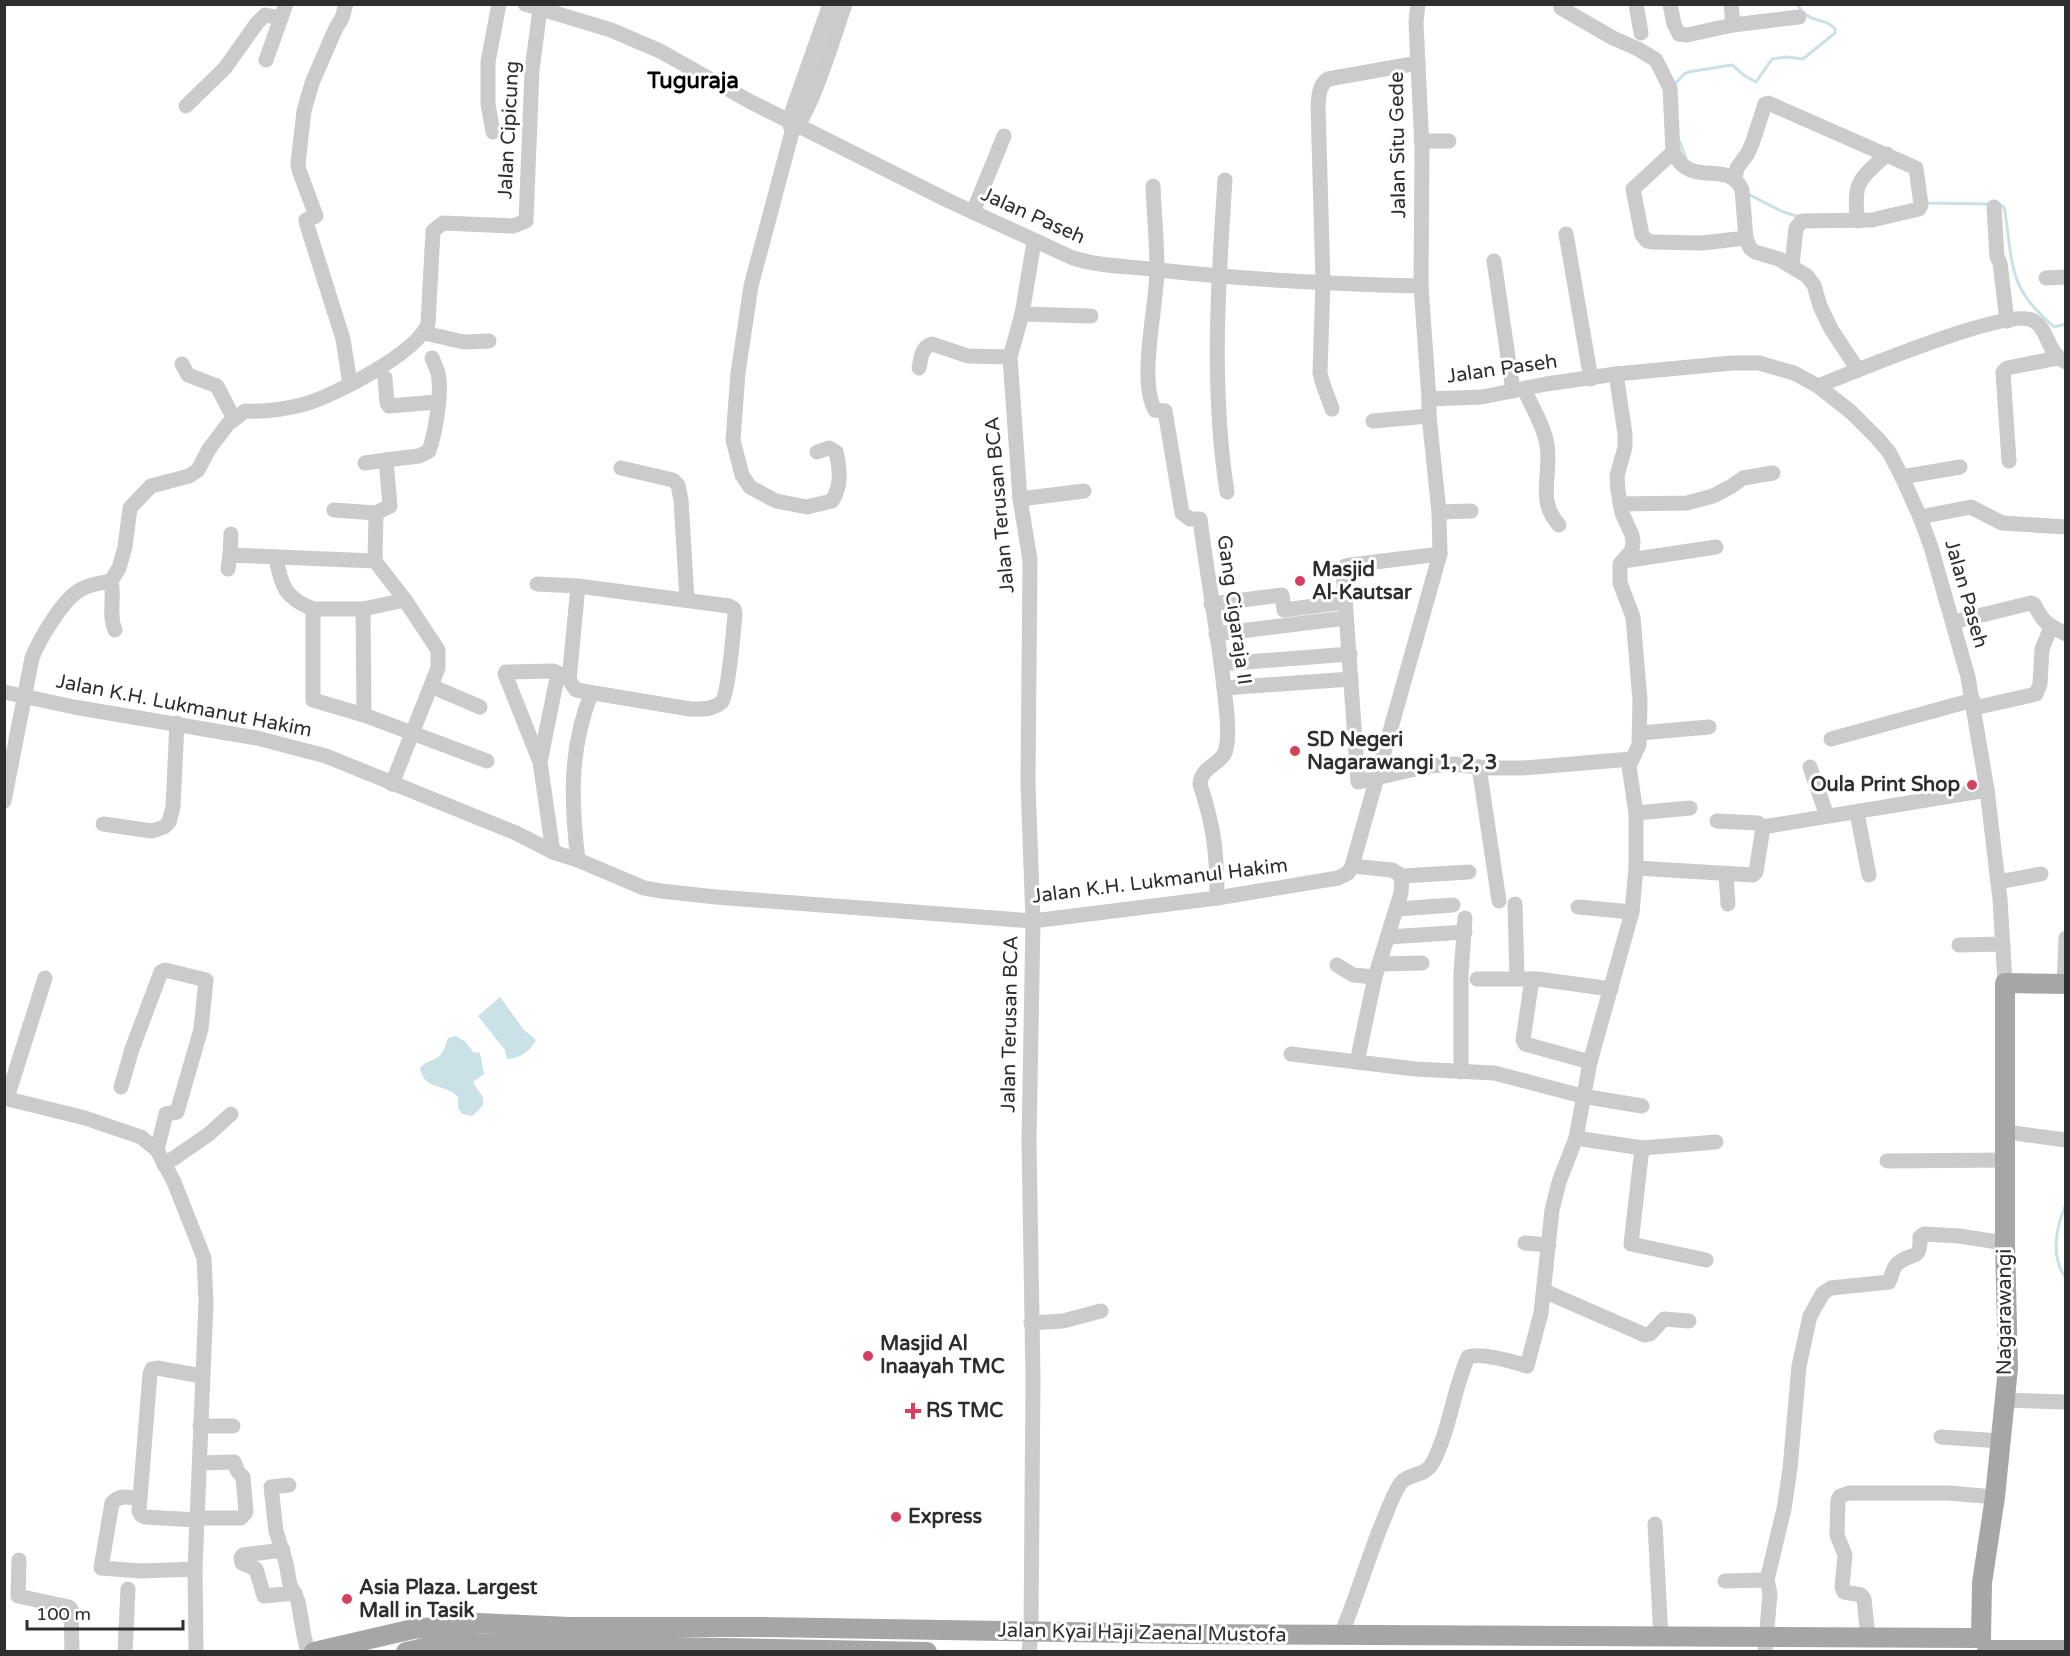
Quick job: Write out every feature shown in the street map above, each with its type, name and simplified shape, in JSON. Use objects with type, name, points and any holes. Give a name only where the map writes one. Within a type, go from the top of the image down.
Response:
[{"type":"main road","points":[[2006,983],[2065,984]]},
{"type":"main road","name":"Nagarawangi","points":[[1979,1646],[1982,1583],[1995,1497],[2008,1368],[2005,1243],[2006,983]]},
{"type":"main road","name":"Jalan Kyai Haji Zaenal Mustofa","points":[[319,1651],[413,1629],[478,1623],[727,1643],[827,1639],[927,1652]]},
{"type":"main road","points":[[496,1644],[500,1624]]},
{"type":"main road","name":"Jalan Kyai Haji Zaenal Mustofa","points":[[406,1652],[468,1643],[567,1648],[633,1648],[827,1639],[1189,1643],[1341,1635],[1391,1643],[1578,1645],[1661,1638],[1766,1644],[1868,1637],[2066,1650]]},
{"type":"street","points":[[346,4],[342,18],[312,83],[304,111],[298,163],[316,216],[306,222],[343,339],[350,384]]},
{"type":"street","points":[[493,132],[488,104],[488,62],[499,4]]},
{"type":"street","points":[[817,452],[829,448],[836,452],[839,490],[832,501],[807,507],[776,501],[750,487],[742,475],[733,440],[738,373],[751,286],[793,126],[830,4]]},
{"type":"street","points":[[793,126],[845,4]]},
{"type":"street","name":"Jalan Situ Gede","points":[[1418,4],[1416,22],[1421,141],[1421,286]]},
{"type":"street","points":[[1636,4],[1641,33]]},
{"type":"street","points":[[1670,4],[1674,24],[1679,34],[1687,35],[1733,25],[1799,17]]},
{"type":"street","points":[[1731,4],[1733,25]]},
{"type":"street","name":"Jalan Paseh","points":[[529,6],[611,30],[660,51],[793,126],[1034,242],[1073,258],[1094,264],[1218,276],[1421,286],[1429,399],[1482,397],[1546,384],[1616,374],[1732,363],[1760,363],[1794,373],[1818,386],[1851,412],[1889,452],[1920,517],[1931,547],[1953,622],[1973,704],[1987,790],[1998,882],[2006,983]]},
{"type":"street","name":"Jalan Cipicung","points":[[421,336],[430,313],[428,295],[433,231],[443,223],[513,226],[526,221],[532,70],[529,6]]},
{"type":"street","points":[[1561,6],[1612,38],[1656,60],[1670,88],[1673,153],[1680,164],[1691,172],[1715,172],[1735,176]]},
{"type":"street","points":[[266,60],[284,11]]},
{"type":"street","points":[[186,106],[225,68],[265,15],[284,11]]},
{"type":"street","points":[[1332,409],[1320,372],[1323,282],[1318,106],[1322,86],[1328,79],[1418,63]]},
{"type":"street","points":[[1735,176],[1748,153],[1765,104],[1768,102],[1916,168],[1920,208],[1891,216],[1799,223],[1796,228],[1792,267]]},
{"type":"street","points":[[973,212],[1004,136]]},
{"type":"street","points":[[1421,141],[1449,141]]},
{"type":"street","points":[[1673,153],[1633,189],[1642,234],[1647,241],[1702,243],[1746,238]]},
{"type":"street","points":[[1858,218],[1856,188],[1865,175],[1887,154]]},
{"type":"street","points":[[1735,176],[1742,190],[1746,238],[1750,248],[1779,260],[1807,276],[1814,285],[1820,306],[1831,329],[1858,370]]},
{"type":"street","points":[[1225,180],[1218,276],[1218,413],[1227,492]]},
{"type":"street","points":[[1153,186],[1157,270]]},
{"type":"street","points":[[1994,207],[1997,257],[2000,263],[2007,321]]},
{"type":"street","points":[[1566,234],[1591,379]]},
{"type":"street","name":"Jalan Terusan BCA","points":[[1030,1642],[1033,1410],[1029,1142],[1033,921],[1028,784],[1030,560],[1020,499],[1010,357],[1023,314],[1034,242]]},
{"type":"street","points":[[1494,261],[1519,390],[1548,446],[1547,504],[1550,514],[1559,525]]},
{"type":"street","name":"Gang Cigaraja II","points":[[1157,270],[1149,362],[1150,401],[1155,410],[1165,411],[1182,513],[1190,519],[1200,519],[1224,688],[1226,750],[1200,777],[1217,856],[1216,897]]},
{"type":"street","points":[[2046,278],[2066,277]]},
{"type":"street","points":[[1023,314],[1091,315]]},
{"type":"street","points":[[1818,386],[1968,328],[2025,318],[2039,324],[2054,354],[2062,360]]},
{"type":"street","points":[[115,630],[112,618],[111,581],[119,568],[125,547],[130,508],[151,486],[189,476],[198,470],[209,449],[234,419],[245,411],[262,412],[306,404],[350,384],[404,352],[421,336],[464,342],[489,341]]},
{"type":"street","points":[[919,368],[925,347],[932,344],[968,356],[1010,357]]},
{"type":"street","points":[[364,463],[419,456],[429,451],[439,379],[432,358]]},
{"type":"street","points":[[2009,461],[2003,372],[2007,368],[2062,360]]},
{"type":"street","points":[[182,364],[188,375],[217,386],[234,419]]},
{"type":"street","points":[[1341,1635],[1395,1493],[1402,1481],[1429,1469],[1441,1444],[1468,1357],[1475,1355],[1527,1366],[1544,1292],[1553,1180],[1576,1138],[1590,1062],[1632,912],[1636,868],[1636,813],[1629,766],[1639,745],[1640,700],[1633,617],[1620,583],[1619,570],[1632,550],[1633,542],[1620,504],[1617,476],[1625,447],[1625,434],[1616,374]]},
{"type":"street","points":[[385,378],[389,406],[437,402]]},
{"type":"street","points":[[1429,399],[1439,512],[1440,554],[1352,866],[1392,870],[1402,876],[1469,872]]},
{"type":"street","points":[[1373,421],[1429,416]]},
{"type":"street","points":[[334,510],[376,513],[390,506],[386,460]]},
{"type":"street","points":[[1902,477],[1960,467]]},
{"type":"street","points":[[621,468],[673,480],[678,485],[681,500],[687,600]]},
{"type":"street","points":[[1620,504],[1687,503],[1713,496],[1743,478],[1773,473]]},
{"type":"street","points":[[1020,499],[1084,491]]},
{"type":"street","points":[[1920,517],[1971,507],[2002,523],[2066,527]]},
{"type":"street","points":[[1439,512],[1471,511]]},
{"type":"street","points":[[376,513],[375,561],[405,600],[439,654],[438,668],[392,784]]},
{"type":"street","points":[[231,534],[229,562],[276,557],[375,561]]},
{"type":"street","points":[[1623,561],[1716,547]]},
{"type":"street","points":[[1440,554],[1345,566],[1343,570],[1358,783],[1429,766],[1453,764],[1523,768],[1631,759]]},
{"type":"street","points":[[276,557],[284,590],[302,604],[314,609],[363,609],[405,600]]},
{"type":"street","points":[[4,801],[11,736],[25,696],[32,658],[38,643],[52,620],[78,590],[111,581]]},
{"type":"street","points":[[537,584],[578,586],[729,606],[735,611],[725,699],[707,710],[690,709],[576,690],[569,680],[578,586]]},
{"type":"street","points":[[1211,604],[1282,595],[1284,610],[1345,602]]},
{"type":"street","points":[[1953,622],[2031,603],[2051,627],[2066,634]]},
{"type":"street","points":[[314,609],[313,700],[364,715],[487,761]]},
{"type":"street","points":[[363,609],[364,715]]},
{"type":"street","points":[[1216,634],[1346,618]]},
{"type":"street","points":[[1831,739],[1973,704],[2036,694],[2040,684],[2042,649],[2051,627]]},
{"type":"street","points":[[1221,664],[1350,654]]},
{"type":"street","points":[[540,762],[558,674],[553,671],[506,672],[540,762],[554,852]]},
{"type":"street","points":[[1224,688],[1351,679]]},
{"type":"street","points":[[431,686],[480,707]]},
{"type":"street","points":[[4,692],[25,696]]},
{"type":"street","points":[[578,860],[572,812],[573,777],[578,739],[591,694]]},
{"type":"street","name":"Jalan K.H. Lukmanut Hakim","points":[[25,696],[74,707],[257,738],[326,756],[434,800]]},
{"type":"street","points":[[103,824],[152,831],[164,827],[169,822],[173,807],[177,723]]},
{"type":"street","points":[[525,726],[547,725]]},
{"type":"street","points":[[1640,733],[1709,727]]},
{"type":"street","points":[[1479,767],[1499,901]]},
{"type":"street","points":[[1810,767],[1827,816]]},
{"type":"street","points":[[1717,821],[1758,823],[1763,827],[1987,790]]},
{"type":"street","name":"Jalan K.H. Lukmanul Hakim","points":[[434,800],[644,888],[716,897],[1033,921],[1338,878],[1348,873],[1352,866]]},
{"type":"street","points":[[1636,813],[1690,808]]},
{"type":"street","points":[[1857,813],[1869,875]]},
{"type":"street","points":[[1636,868],[1755,874],[1763,827]]},
{"type":"street","points":[[1726,874],[1728,904]]},
{"type":"street","points":[[1998,882],[2041,874]]},
{"type":"street","points":[[1356,1062],[1377,970],[1401,893],[1402,876]]},
{"type":"street","points":[[1515,904],[1524,979],[1523,1040],[1525,1044],[1590,1062]]},
{"type":"street","points":[[1397,909],[1453,905]]},
{"type":"street","points":[[1578,907],[1632,912]]},
{"type":"street","points":[[1388,937],[1465,925],[1461,974],[1461,1072]]},
{"type":"street","points":[[2065,984],[2066,938]]},
{"type":"street","points":[[1959,945],[2003,945]]},
{"type":"street","points":[[1337,965],[1353,975],[1422,963]]},
{"type":"street","points":[[121,1087],[132,1049],[161,972],[165,970],[206,980],[201,1029],[177,1112],[166,1114],[157,1150]]},
{"type":"street","points":[[45,978],[6,1098],[141,1137],[157,1150],[174,1182],[203,1254],[206,1302],[195,1569],[196,1652]]},
{"type":"street","points":[[1478,979],[1524,979],[1611,989]]},
{"type":"street","points":[[1291,1054],[1494,1074],[1582,1096],[1642,1106]]},
{"type":"street","points":[[164,1165],[208,1134],[231,1114]]},
{"type":"street","points":[[2006,1132],[2066,1140]]},
{"type":"street","points":[[1576,1138],[1642,1148],[1716,1142]]},
{"type":"street","points":[[1642,1148],[1631,1244],[1706,1260]]},
{"type":"street","points":[[1887,1161],[2006,1160]]},
{"type":"street","points":[[1766,1644],[1770,1594],[1767,1580],[1784,1509],[1802,1346],[1810,1316],[1818,1300],[1827,1291],[1836,1287],[1889,1282],[1899,1262],[1919,1254],[1920,1237],[1924,1234],[1959,1236],[2005,1243]]},
{"type":"street","points":[[1525,1243],[1549,1245]]},
{"type":"street","points":[[1544,1292],[1645,1335],[1650,1334],[1664,1319],[1689,1321]]},
{"type":"street","points":[[1031,1323],[1063,1321],[1101,1311]]},
{"type":"street","points":[[200,1463],[234,1462],[243,1477],[245,1489],[246,1512],[241,1518],[197,1519],[141,1515],[139,1499],[152,1369],[202,1376]]},
{"type":"street","points":[[2004,1400],[2066,1402]]},
{"type":"street","points":[[200,1425],[233,1426]]},
{"type":"street","points":[[1941,1437],[2001,1441]]},
{"type":"street","points":[[245,1489],[289,1485]]},
{"type":"street","points":[[271,1487],[276,1531],[283,1550],[290,1585],[319,1651]]},
{"type":"street","points":[[1868,1637],[1864,1599],[1861,1595],[1844,1592],[1842,1587],[1845,1555],[1837,1535],[1840,1496],[1849,1493],[1932,1492],[1995,1497]]},
{"type":"street","points":[[139,1499],[121,1497],[112,1503],[101,1568],[141,1571],[195,1569]]},
{"type":"street","points":[[1655,1524],[1661,1638]]},
{"type":"street","points":[[283,1550],[243,1555],[241,1558],[243,1563],[256,1569],[264,1596],[295,1593]]},
{"type":"street","points":[[19,1560],[18,1596],[69,1606],[71,1609],[72,1652]]},
{"type":"street","points":[[1725,1581],[1767,1580]]},
{"type":"street","points":[[125,1652],[128,1589]]},
{"type":"water","points":[[500,997],[524,1030],[536,1040],[524,1054],[507,1059],[505,1050],[478,1016]]},
{"type":"water","points":[[456,1036],[466,1042],[473,1052],[480,1053],[484,1074],[473,1082],[482,1096],[483,1103],[482,1107],[472,1116],[462,1114],[458,1108],[458,1097],[430,1084],[422,1075],[420,1068],[440,1055],[448,1038]]},
{"type":"waterway","points":[[1674,85],[1688,72],[1732,65],[1756,82],[1772,59],[1786,57],[1803,59],[1835,33],[1835,29],[1807,15],[1797,4]]},
{"type":"waterway","points":[[1680,142],[1686,159]]},
{"type":"waterway","points":[[1748,194],[1781,211],[1799,217]]},
{"type":"waterway","points":[[1925,201],[1929,203],[1990,204]]},
{"type":"waterway","points":[[1999,204],[2004,207],[2014,269],[2023,293],[2054,327],[2066,324]]},
{"type":"waterway","points":[[2066,1204],[2056,1242],[2058,1261],[2066,1278]]},
{"type":"place","name":"Masjid Al-Kautsar","points":[[1300,581]]},
{"type":"place","name":"SD Negeri Nagarawangi 1, 2, 3","points":[[1295,751]]},
{"type":"place","name":"Oula Print Shop","points":[[1972,785]]},
{"type":"place","name":"Masjid Al Inaayah TMC","points":[[868,1356]]},
{"type":"place","name":"RS TMC","points":[[913,1411]]},
{"type":"place","name":"Express","points":[[896,1517]]},
{"type":"place","name":"Asia Plaza. Largest Mall in Tasik","points":[[347,1599]]},
{"type":"district","name":"Tuguraja","points":[[693,81]]}]
